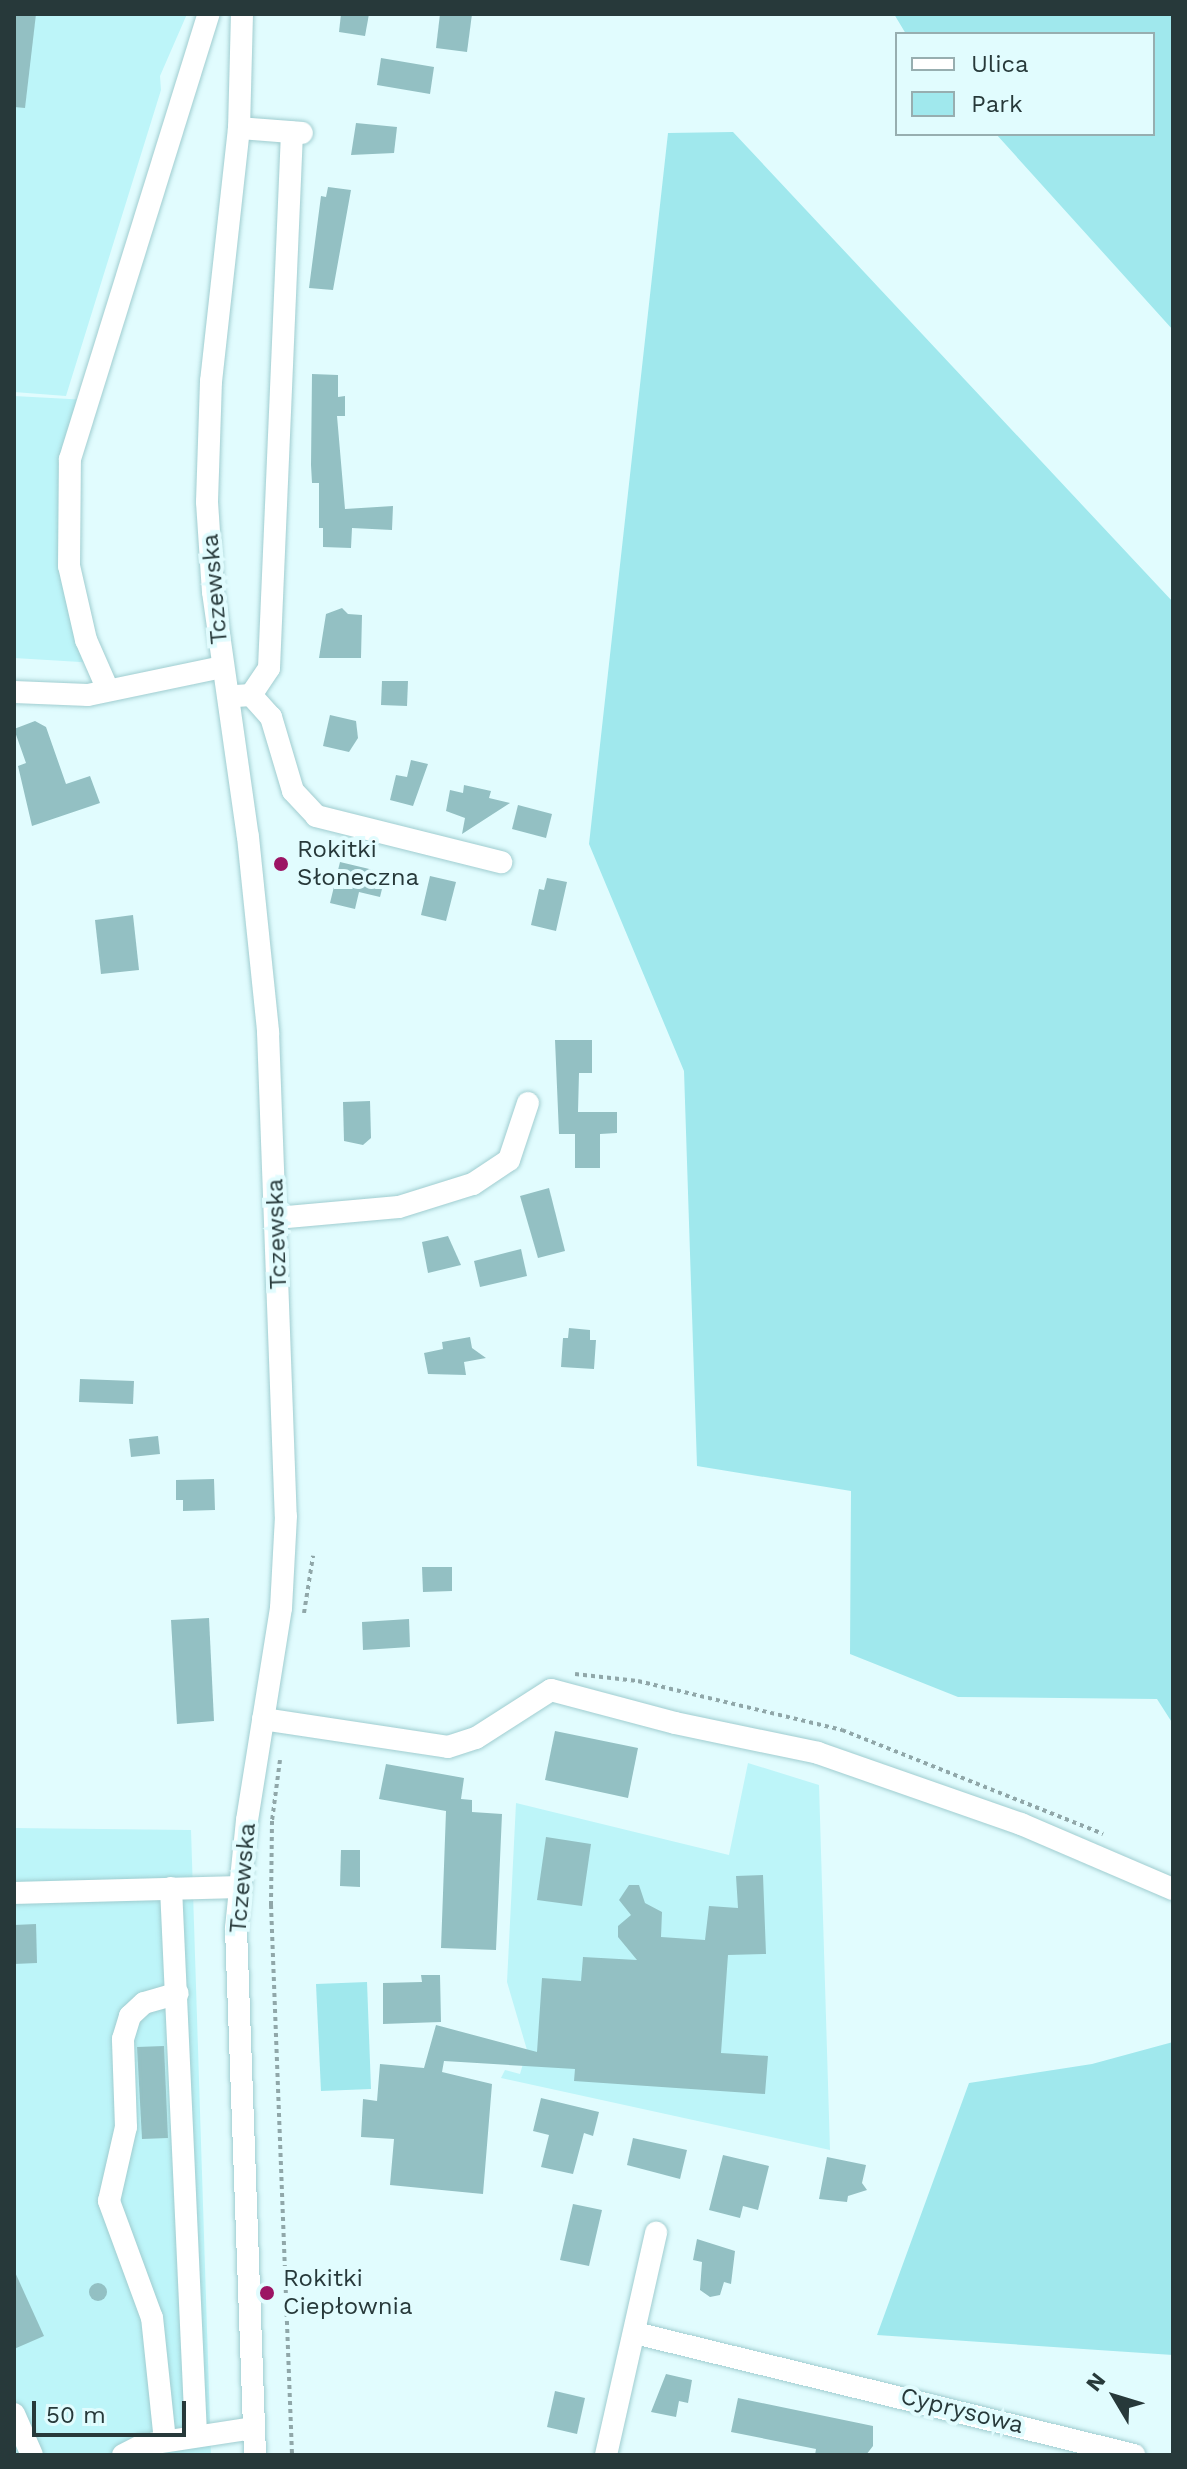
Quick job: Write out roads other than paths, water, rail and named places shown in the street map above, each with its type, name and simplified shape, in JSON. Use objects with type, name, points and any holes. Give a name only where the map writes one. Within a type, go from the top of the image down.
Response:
[{"type":"street","points":[[108,690],[86,640],[69,566],[70,459],[209,14]]},
{"type":"street","name":"Tczewska","points":[[242,14],[239,128],[208,441],[209,542],[264,988],[276,1218],[286,1554],[274,1722],[239,1887],[255,2455]]},
{"type":"street","points":[[239,128],[297,133],[269,668],[251,695]]},
{"type":"street","points":[[14,692],[88,695],[222,667]]},
{"type":"street","points":[[227,697],[251,695]]},
{"type":"street","points":[[251,695],[271,717],[293,791],[306,809],[327,819],[501,862]]},
{"type":"street","points":[[276,1218],[399,1207],[473,1184],[509,1160],[528,1103]]},
{"type":"street","points":[[274,1722],[448,1747],[476,1738],[551,1690],[675,1723],[818,1753],[1021,1824],[1173,1889]]},
{"type":"street","points":[[19,1899],[171,1888],[239,1887]]},
{"type":"street","points":[[171,1888],[196,2435]]},
{"type":"street","points":[[165,2441],[152,2318],[109,2201],[126,2127],[123,2039],[130,2016],[144,2003],[178,1993]]},
{"type":"street","points":[[606,2455],[656,2233]]},
{"type":"street","name":"Cyprysowa","points":[[635,2333],[884,2390],[1134,2455]]},
{"type":"street","points":[[14,2414],[32,2455]]},
{"type":"street","points":[[123,2455],[165,2441],[253,2428]]},
{"type":"place","name":"Rokitki Słoneczna","points":[[281,864]]},
{"type":"place","name":"Rokitki Ciepłownia","points":[[267,2293]]}]
